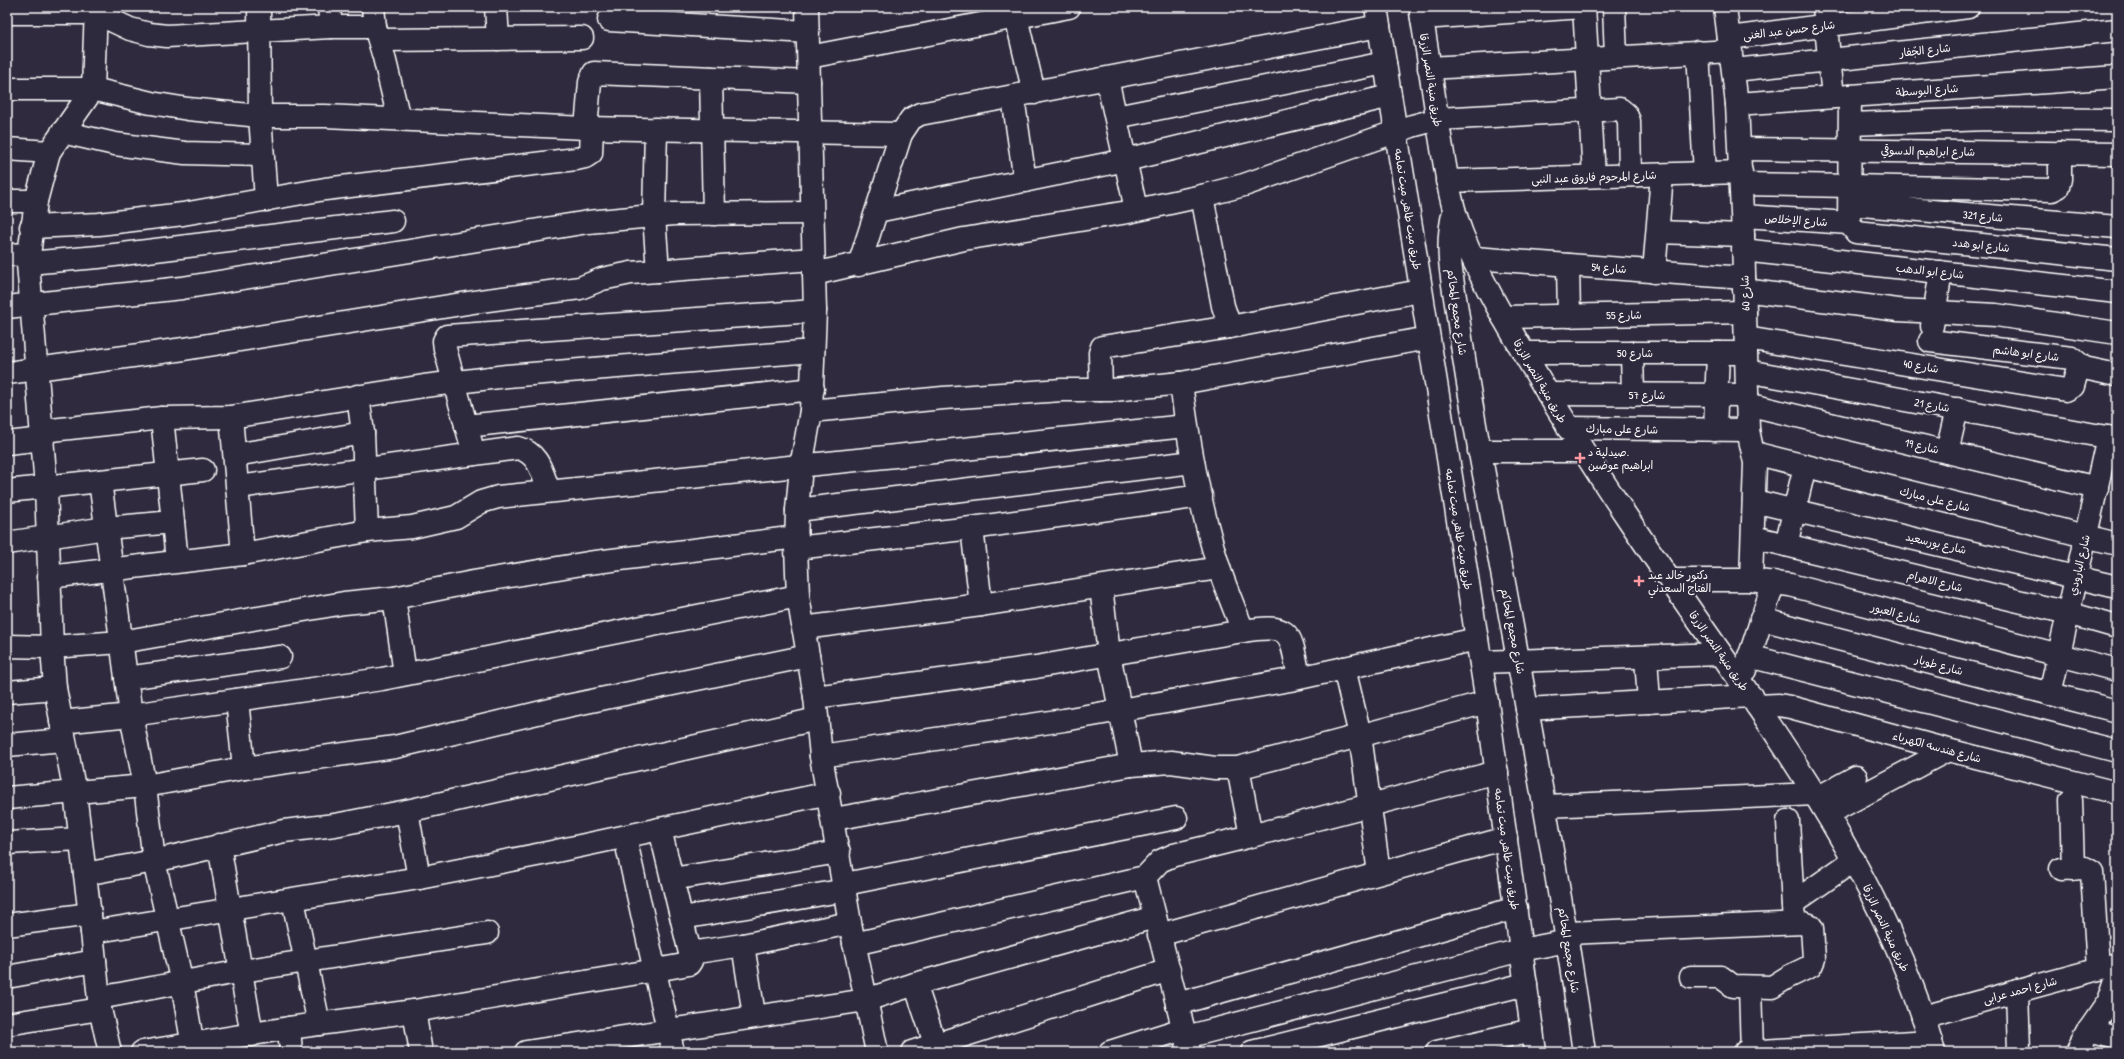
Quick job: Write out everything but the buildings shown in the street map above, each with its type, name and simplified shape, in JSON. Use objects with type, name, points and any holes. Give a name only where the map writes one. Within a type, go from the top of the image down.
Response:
[{"type":"street","points":[[258,7],[260,32],[261,155],[266,200]]},
{"type":"street","points":[[496,7],[498,39]]},
{"type":"street","points":[[807,7],[815,311],[811,411],[797,510],[796,543],[798,596],[815,697],[821,756],[834,819],[852,933],[866,1000],[871,1051]]},
{"type":"street","points":[[809,56],[1069,7]]},
{"type":"street","points":[[1421,13],[1583,7],[1594,176]]},
{"type":"street","points":[[1614,7],[1616,57]]},
{"type":"street","name":"شارع 60","points":[[1725,7],[1732,53],[1740,149],[1748,430],[1754,453],[1756,473],[1751,580]]},
{"type":"street","name":"شارع حسن عبد الغنى","points":[[1732,53],[1824,16],[1968,7]]},
{"type":"street","points":[[96,10],[93,89],[49,152],[36,201],[31,227],[28,259],[30,305],[37,370],[46,487],[47,537],[55,688],[75,793],[99,1003],[110,1052]]},
{"type":"street","points":[[7,14],[96,10],[125,27],[149,34],[167,36],[260,32],[330,17],[376,25],[498,39],[582,38]]},
{"type":"street","name":"طريق منية النصر الزرقا","points":[[1421,13],[1447,181],[1454,211],[1474,258],[1503,317],[1583,451],[1750,695],[1820,802],[1854,860],[1892,939],[1923,1016],[1933,1046]]},
{"type":"street","points":[[1824,16],[1829,60],[1851,124],[1850,204],[2052,190],[2058,187],[2060,182],[2060,153]]},
{"type":"street","points":[[1016,17],[1023,95],[1025,181]]},
{"type":"street","points":[[859,265],[901,134],[912,119],[920,114],[1107,79],[1377,17]]},
{"type":"street","name":"طريق ميت طاهر, ميت تمامه","points":[[1377,17],[1487,702],[1535,1052]]},
{"type":"street","points":[[609,20],[808,32]]},
{"type":"street","points":[[376,25],[399,119]]},
{"type":"street","name":"شارع الجُفار","points":[[1732,53],[1829,60],[2117,30]]},
{"type":"street","points":[[1429,68],[1698,52],[1732,53]]},
{"type":"street","points":[[1698,52],[1705,173]]},
{"type":"street","points":[[1116,117],[1385,63]]},
{"type":"street","points":[[31,227],[99,224],[183,214],[326,189],[581,158],[591,153],[589,128],[590,82],[594,73],[809,82]]},
{"type":"street","name":"شارع البوسطة","points":[[1737,104],[2117,77]]},
{"type":"street","points":[[711,78],[714,214]]},
{"type":"street","points":[[1107,79],[1136,209]]},
{"type":"street","points":[[7,88],[93,89],[158,104],[260,116],[399,119],[589,128],[901,134]]},
{"type":"street","points":[[877,211],[1126,160],[1390,96]]},
{"type":"street","points":[[7,373],[199,347],[480,301],[580,288],[602,279],[631,273],[859,265],[964,240],[1202,196],[1244,185],[1396,132],[1438,119],[1616,109],[1626,114],[1629,121],[1630,175]]},
{"type":"street","points":[[1851,124],[1980,119],[2117,120]]},
{"type":"street","points":[[656,129],[654,216],[658,271]]},
{"type":"street","points":[[62,132],[115,144],[185,153],[261,155]]},
{"type":"street","points":[[7,149],[49,152]]},
{"type":"street","name":"شارع ابراهيم الدسوقي","points":[[1740,149],[2117,154]]},
{"type":"street","name":"شارع المرحوم فاروق عبد النبى","points":[[1447,181],[1705,173],[1741,178],[1850,204]]},
{"type":"street","points":[[1654,272],[1662,175]]},
{"type":"street","points":[[1202,196],[1223,306],[1230,327]]},
{"type":"street","points":[[7,201],[36,201]]},
{"type":"street","name":"شارع 321","points":[[1850,204],[2117,227]]},
{"type":"street","name":"شارع الإخلاص","points":[[1743,234],[1850,204]]},
{"type":"street","name":"شارع ابو هدد","points":[[1850,204],[1853,230],[1859,233],[2117,259]]},
{"type":"street","name":"شارع مجمع المحاكم","points":[[1454,211],[1450,226],[1448,247],[1464,367],[1546,806],[1584,1052]]},
{"type":"street","points":[[7,307],[182,288],[588,222],[654,216],[812,213]]},
{"type":"street","points":[[7,255],[28,259],[98,257],[393,221]]},
{"type":"street","points":[[1658,232],[1743,234]]},
{"type":"street","name":"شارع ابو الدهب","points":[[1743,234],[1941,272],[2117,292]]},
{"type":"street","name":"شارع 54","points":[[1474,258],[1654,272],[1744,284],[1864,307],[1934,313],[2002,316],[2117,333]]},
{"type":"street","points":[[1568,265],[1569,316]]},
{"type":"street","points":[[1925,367],[1941,272]]},
{"type":"street","points":[[1101,390],[1100,353],[1102,347],[1230,327],[1420,291]]},
{"type":"street","points":[[474,454],[453,382],[444,341],[447,336],[815,311]]},
{"type":"street","name":"شارع 55","points":[[1503,317],[1745,312]]},
{"type":"street","points":[[811,411],[950,397],[1062,390],[1101,390],[1181,383],[1428,338]]},
{"type":"street","name":"شارع ابو هاشم","points":[[1930,341],[2072,358],[2087,369],[2117,375]]},
{"type":"street","points":[[7,443],[42,435],[162,418],[231,417],[453,382],[507,376],[814,351]]},
{"type":"street","name":"شارع 50","points":[[1524,353],[1746,354]]},
{"type":"street","points":[[1632,353],[1632,394]]},
{"type":"street","points":[[1714,430],[1718,353]]},
{"type":"street","name":"شارع 40","points":[[1746,354],[1925,367],[2066,390],[2073,386],[2079,364]]},
{"type":"street","name":"شارع 21","points":[[1746,354],[1957,409],[2113,438]]},
{"type":"street","points":[[1181,383],[1186,426],[1201,496],[1219,568],[1243,631]]},
{"type":"street","points":[[466,426],[812,389]]},
{"type":"street","name":"شارع 57","points":[[1548,394],[1716,395],[1747,399]]},
{"type":"street","points":[[358,396],[363,433],[367,531]]},
{"type":"street","name":"شارع 19","points":[[1747,399],[1947,452],[2097,488]]},
{"type":"street","points":[[1947,452],[1957,409]]},
{"type":"street","points":[[231,417],[244,554]]},
{"type":"street","points":[[162,418],[177,561]]},
{"type":"street","points":[[49,577],[112,568],[244,554],[367,531],[412,526],[456,518],[481,502],[498,498],[549,491],[802,467],[1186,426]]},
{"type":"street","name":"شارع على مبارك","points":[[1568,428],[1748,430]]},
{"type":"street","points":[[235,455],[363,433]]},
{"type":"street","name":"شارع البارودي","points":[[2050,694],[2097,488],[2113,438]]},
{"type":"street","points":[[238,487],[364,471],[518,448],[527,450],[536,459],[549,491]]},
{"type":"street","points":[[1479,451],[1583,451]]},
{"type":"street","name":"شارع على مبارك","points":[[1754,453],[2117,544]]},
{"type":"street","points":[[797,510],[1193,462]]},
{"type":"street","points":[[1786,545],[1806,466]]},
{"type":"street","points":[[7,491],[203,470]]},
{"type":"street","points":[[100,481],[131,715],[144,786],[154,862],[182,982],[194,1048]]},
{"type":"street","points":[[7,646],[52,647],[121,642],[344,603],[394,598],[473,582],[588,564],[796,543],[972,528],[1201,496]]},
{"type":"street","name":"شارع بورسعيد","points":[[1754,500],[2077,576],[2117,587]]},
{"type":"street","points":[[7,543],[106,528],[173,522]]},
{"type":"street","points":[[972,528],[981,605]]},
{"type":"street","name":"شارع الاهرام","points":[[1753,538],[2068,613],[2117,627]]},
{"type":"street","points":[[803,628],[981,605],[1219,568]]},
{"type":"street","name":"شارع العبور","points":[[1671,580],[1751,580],[1774,582],[2117,670]]},
{"type":"street","points":[[1750,695],[1749,656],[1774,582]]},
{"type":"street","points":[[1101,586],[1109,654],[1119,711],[1131,764]]},
{"type":"street","points":[[7,745],[131,715],[405,674],[798,596]]},
{"type":"street","points":[[394,598],[405,674]]},
{"type":"street","name":"شارع طوبار","points":[[1761,619],[2117,711]]},
{"type":"street","points":[[815,697],[1036,667],[1274,627],[1285,632],[1292,643],[1299,677]]},
{"type":"street","points":[[821,756],[1057,722],[1119,711],[1344,668],[1477,639]]},
{"type":"street","points":[[1480,662],[1721,654]]},
{"type":"street","points":[[7,798],[144,786],[244,768],[395,747],[567,706],[808,656]]},
{"type":"street","points":[[1749,656],[2117,751]]},
{"type":"street","points":[[126,678],[280,657]]},
{"type":"street","points":[[1646,657],[1649,702]]},
{"type":"street","points":[[1344,668],[1360,735],[1368,804],[1379,873]]},
{"type":"street","points":[[7,692],[55,688]]},
{"type":"street","name":"شارع هندسه الكهرباء","points":[[1527,710],[1750,695],[1779,705],[2117,793]]},
{"type":"street","points":[[237,700],[244,768]]},
{"type":"street","points":[[834,819],[1131,764],[1171,762],[1202,766],[1238,768],[1487,702]]},
{"type":"street","points":[[85,874],[154,862],[219,845],[284,831],[335,825],[408,810],[817,719]]},
{"type":"street","points":[[1546,806],[1820,802],[1948,750]]},
{"type":"street","points":[[1238,768],[1251,836]]},
{"type":"street","points":[[690,953],[743,945],[852,933],[1145,877],[1160,861],[1174,855],[1497,772]]},
{"type":"street","points":[[1820,802],[1856,777]]},
{"type":"street","points":[[7,925],[167,919],[230,908],[293,900],[419,878],[624,837],[829,793]]},
{"type":"street","points":[[2071,800],[2067,869],[2088,868],[2093,874],[2113,976],[2109,1001],[2089,1030],[2077,1052]]},
{"type":"street","points":[[408,810],[419,878]]},
{"type":"street","points":[[682,918],[845,887],[1176,818]]},
{"type":"street","points":[[1691,976],[1721,977],[1733,986],[1772,987],[1788,976],[1811,966],[1814,959],[1812,928],[1794,913],[1788,821]]},
{"type":"street","points":[[142,1052],[194,1048],[289,1028],[414,1011],[689,964],[691,961],[690,953],[660,829]]},
{"type":"street","points":[[624,837],[656,970],[673,1052]]},
{"type":"street","points":[[526,1052],[754,1015],[866,1000],[915,984],[1379,873],[1506,838]]},
{"type":"street","points":[[7,843],[80,839]]},
{"type":"street","points":[[219,845],[252,1035]]},
{"type":"street","points":[[672,879],[839,852]]},
{"type":"street","points":[[1110,1052],[1186,1039],[1567,937],[1794,913],[1854,860]]},
{"type":"street","points":[[1145,877],[1186,1039]]},
{"type":"street","points":[[293,900],[319,1024]]},
{"type":"street","points":[[1177,1004],[1516,908]]},
{"type":"street","points":[[7,1024],[182,982],[242,971],[487,933]]},
{"type":"street","points":[[743,945],[754,1015]]},
{"type":"street","points":[[7,977],[95,961]]},
{"type":"street","points":[[912,1052],[936,1048],[1169,970]]},
{"type":"street","name":"شارع احمد عرابى","points":[[1923,1016],[2017,991],[2113,976]]},
{"type":"street","points":[[915,984],[936,1048]]},
{"type":"street","points":[[1252,1052],[1526,984]]},
{"type":"street","points":[[1750,987],[1762,1051]]},
{"type":"street","points":[[2017,991],[2019,1050]]},
{"type":"street","points":[[414,1011],[421,1052]]},
{"type":"street","points":[[289,1028],[291,1052]]},
{"type":"street","points":[[1437,1052],[1532,1030]]},
{"type":"street","points":[[2089,1030],[2117,1037]]},
{"type":"street","points":[[1745,1052],[1933,1046]]},
{"type":"place","name":"صيدلية د. ابراهيم عوضين","points":[[1580,458]]},
{"type":"place","name":"دكتور خالد عبد الفتاح السعدني","points":[[1639,581]]}]
